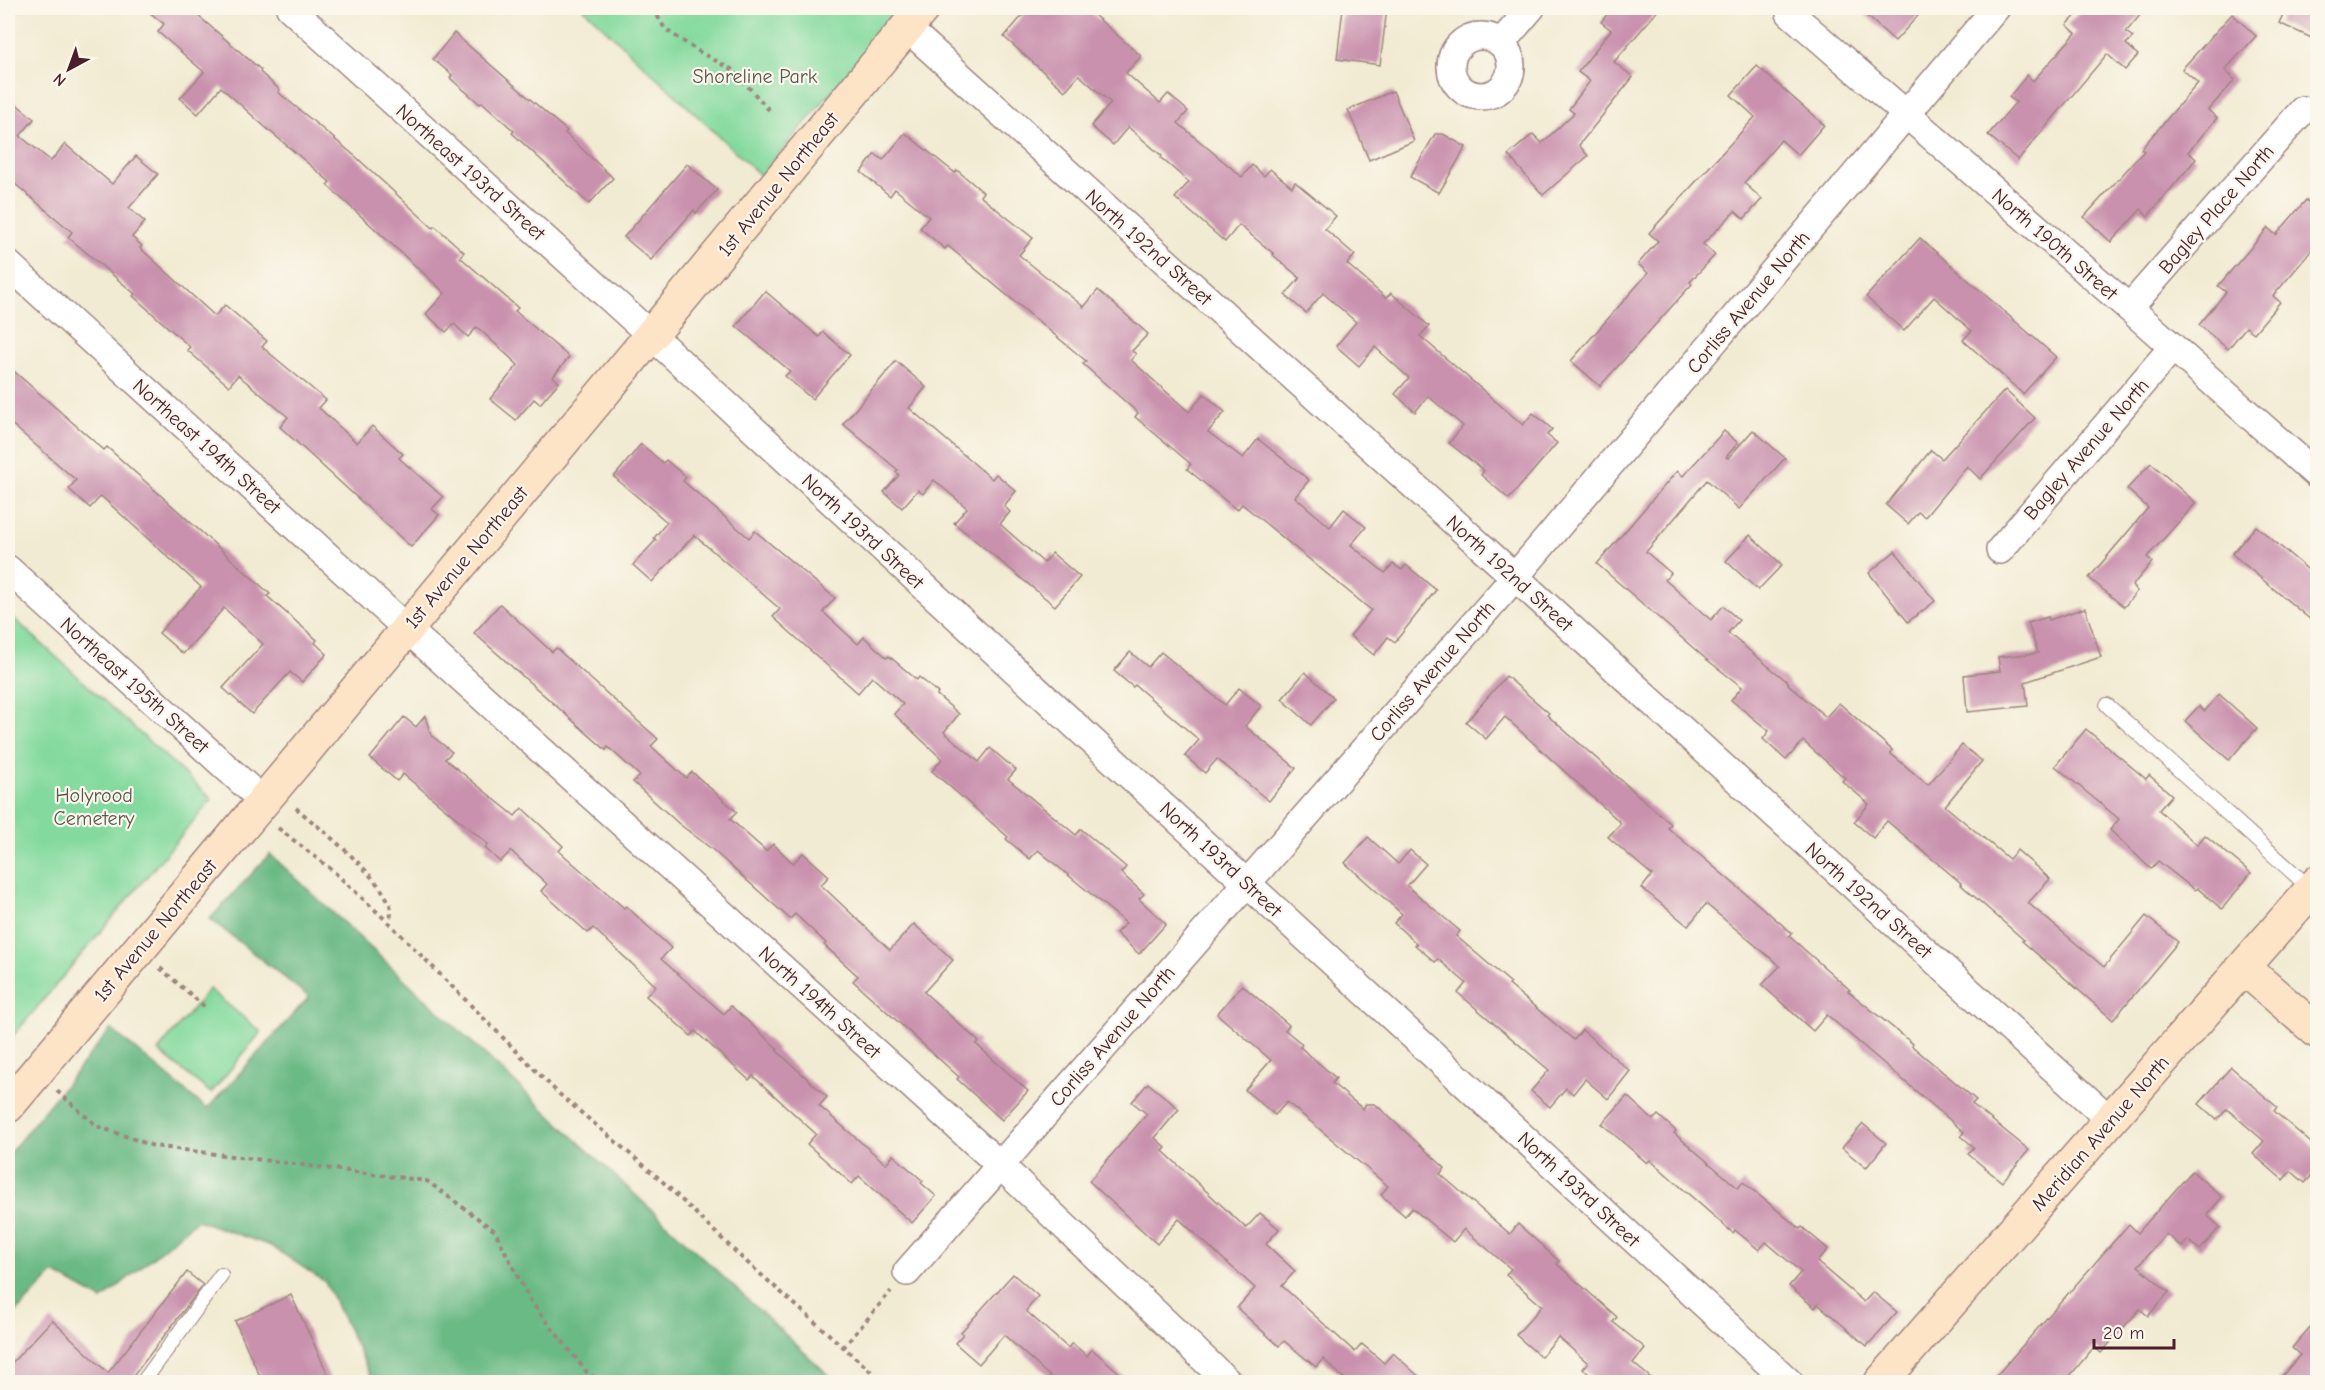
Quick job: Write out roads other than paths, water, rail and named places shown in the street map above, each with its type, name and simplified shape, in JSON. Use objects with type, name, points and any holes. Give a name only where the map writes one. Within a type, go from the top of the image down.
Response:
[{"type":"street","name":"Northeast 193rd Street","points":[[290,8],[653,337]]},
{"type":"street","points":[[1501,43],[1531,8]]},
{"type":"street","name":"Corliss Avenue North","points":[[907,1272],[1515,577],[1996,8]]},
{"type":"street","name":"North 190th Street","points":[[1790,13],[2318,476]]},
{"type":"street","name":"1st Avenue Northeast","points":[[8,1106],[270,806],[406,628],[653,337],[915,18]]},
{"type":"street","name":"North 192nd Street","points":[[915,18],[1515,577],[2110,1120]]},
{"type":"street","name":"Bagley Place North","points":[[2129,308],[2303,110]]},
{"type":"street","name":"Northeast 194th Street","points":[[8,264],[406,628]]},
{"type":"street","name":"North 193rd Street","points":[[653,337],[1789,1383]]},
{"type":"street","name":"Bagley Avenue North","points":[[2000,550],[2172,348]]},
{"type":"street","name":"Northeast 195th Street","points":[[8,569],[270,806]]},
{"type":"street","name":"North 194th Street","points":[[406,628],[1000,1165],[1228,1383]]},
{"type":"street","name":"Meridian Avenue North","points":[[1881,1383],[2314,886]]},
{"type":"street","points":[[2244,968],[2318,1032]]},
{"type":"lane","points":[[2107,705],[2314,886]]},
{"type":"lane","points":[[143,1383],[221,1275]]},
{"type":"park label","name":"Shoreline Park","points":[[755,76]]},
{"type":"park label","name":"Holyrood Cemetery","points":[[94,806]]}]
